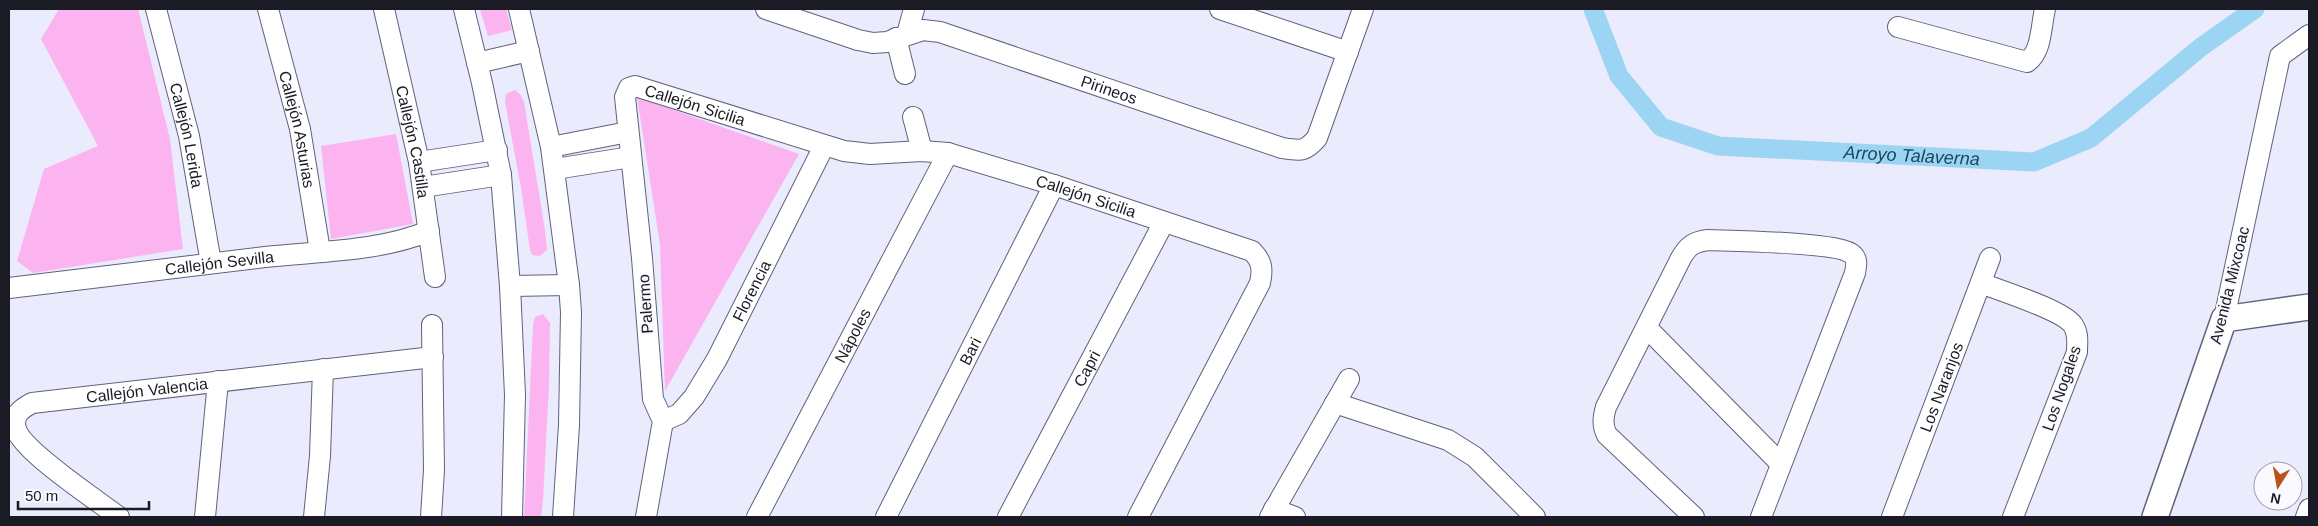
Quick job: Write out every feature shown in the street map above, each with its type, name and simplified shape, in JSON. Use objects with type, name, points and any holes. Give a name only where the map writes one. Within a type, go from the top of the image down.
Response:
[{"type":"street","name":"Callejón Lerida","points":[[156,9],[189,136],[211,263]]},
{"type":"street","name":"Callejón Asturias","points":[[268,9],[300,129],[320,251]]},
{"type":"street","name":"Callejón Castilla","points":[[384,9],[420,162],[435,277]]},
{"type":"street","points":[[464,9],[497,150],[501,175],[510,286],[515,395],[512,517]]},
{"type":"street","points":[[519,9],[555,169],[569,285],[571,312],[569,425],[563,517]]},
{"type":"street","name":"Pirineos","points":[[766,9],[858,40],[873,43],[887,42],[923,30],[940,32],[1282,148],[1299,151],[1308,148],[1318,138],[1363,9]]},
{"type":"street","points":[[906,74],[902,36],[914,9]]},
{"type":"street","points":[[1220,9],[1348,52]]},
{"type":"street","points":[[1898,27],[2027,62],[2032,58],[2037,47],[2044,9]]},
{"type":"street","name":"Avenida Mixcoac","points":[[2155,517],[2224,319],[2280,56],[2309,35]]},
{"type":"street","points":[[477,63],[529,51]]},
{"type":"street","name":"Callejón Sicilia","points":[[629,88],[642,86],[824,146],[870,154],[922,151],[948,154],[1054,185],[1252,251],[1260,259],[1263,270],[1260,283],[1138,517]]},
{"type":"street","name":"Palermo","points":[[629,88],[625,98],[642,258],[653,399],[664,421]]},
{"type":"street","points":[[913,117],[922,151]]},
{"type":"street","points":[[551,147],[628,132]]},
{"type":"street","name":"Florencia","points":[[664,421],[679,414],[694,397],[717,359],[824,146]]},
{"type":"street","points":[[420,162],[497,150]]},
{"type":"street","name":"Nápoles","points":[[757,517],[948,154]]},
{"type":"street","points":[[555,169],[631,157]]},
{"type":"street","points":[[423,187],[501,175]]},
{"type":"street","name":"Bari","points":[[886,517],[1054,185]]},
{"type":"street","name":"Capri","points":[[1008,517],[1164,222]]},
{"type":"street","name":"Callejón Sevilla","points":[[9,288],[211,263],[354,249],[406,240],[429,231]]},
{"type":"street","points":[[1694,517],[1607,435],[1603,427],[1606,407],[1681,258],[1688,246],[1696,242],[1708,240],[1822,246],[1842,249],[1852,254],[1856,261],[1855,273],[1780,463],[1761,517]]},
{"type":"street","name":"Los Naranjos","points":[[1892,517],[1990,258]]},
{"type":"street","name":"Los Nogales","points":[[1981,283],[2058,313],[2073,325],[2078,336],[2077,352],[2014,517]]},
{"type":"street","points":[[510,286],[569,285]]},
{"type":"street","points":[[2224,319],[2309,307]]},
{"type":"street","points":[[431,517],[434,470],[434,357],[432,325]]},
{"type":"street","points":[[1647,328],[1780,463]]},
{"type":"street","name":"Callejón Valencia","points":[[119,517],[29,448],[16,429],[15,420],[18,412],[32,403],[434,357]]},
{"type":"street","points":[[314,517],[320,456],[323,369]]},
{"type":"street","points":[[1295,517],[1272,513],[1349,379]]},
{"type":"street","points":[[205,517],[218,381]]},
{"type":"street","points":[[1335,403],[1448,440],[1475,457],[1535,517]]},
{"type":"street","points":[[651,516],[664,421]]},
{"type":"street","points":[[2306,517],[2309,509]]},
{"type":"shaded area","points":[[59,9],[138,9],[170,139],[183,249],[33,273],[17,261],[44,169],[98,146],[41,39]]},
{"type":"shaded area","points":[[480,9],[506,9],[512,30],[488,36]]},
{"type":"shaded area","points":[[515,90],[520,94],[524,102],[545,230],[547,250],[540,256],[532,255],[530,250],[505,102],[506,94]]},
{"type":"shaded area","points":[[637,97],[799,154],[665,391],[660,245]]},
{"type":"shaded area","points":[[396,134],[413,224],[331,239],[321,146]]},
{"type":"shaded area","points":[[543,314],[550,323],[543,500],[541,517],[524,517],[533,326],[535,317]]},
{"type":"waterway","name":"Arroyo Talaverna","points":[[1593,9],[1619,76],[1661,127],[1718,146],[2034,162],[2091,138],[2201,47],[2255,9]]}]
